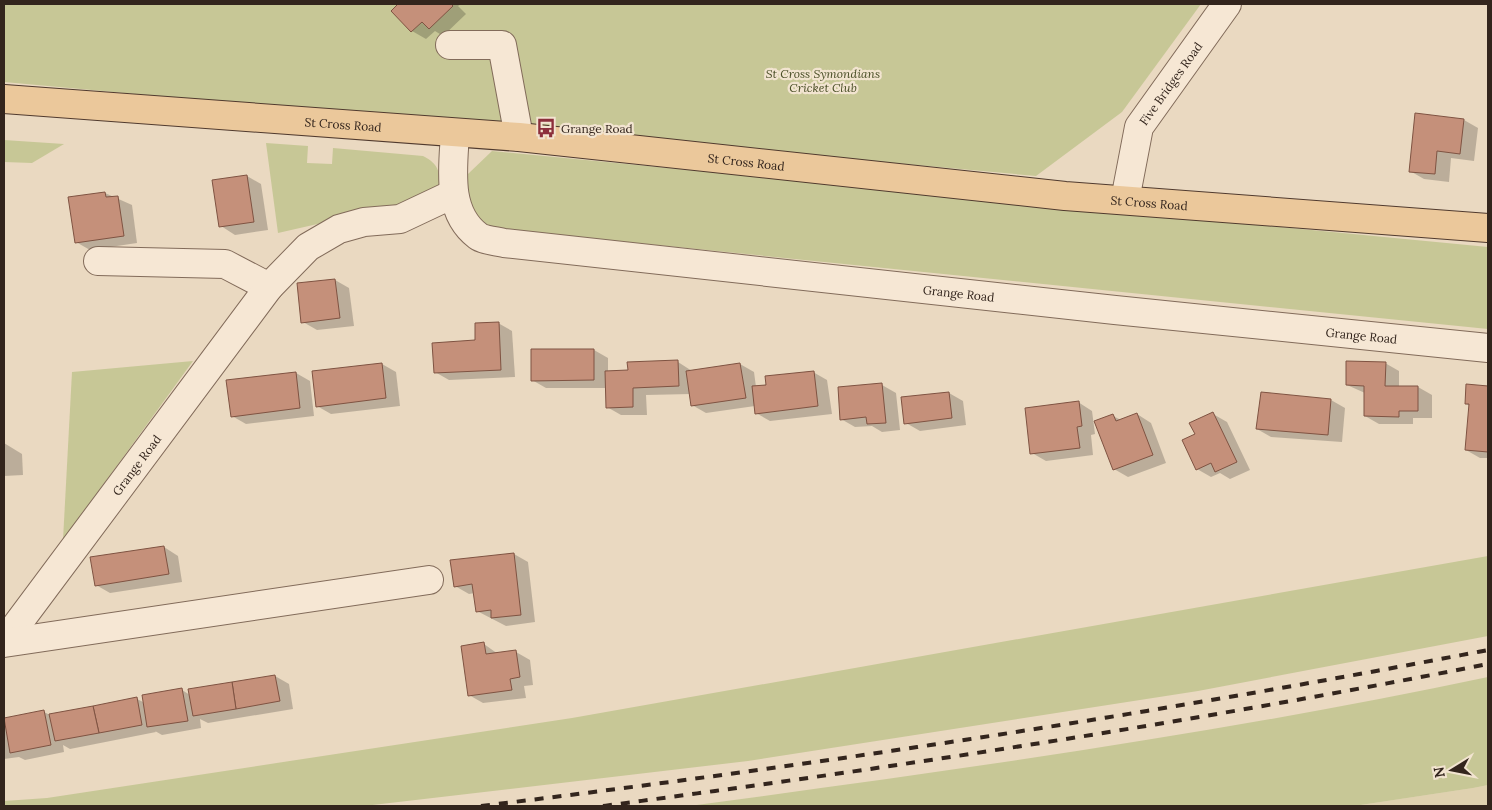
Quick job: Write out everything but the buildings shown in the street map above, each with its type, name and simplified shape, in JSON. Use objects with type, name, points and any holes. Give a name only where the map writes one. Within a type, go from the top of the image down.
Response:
[{"type":"main road","name":"St Cross Road","points":[[4,99],[455,134],[519,137],[1065,196],[1488,228]]},
{"type":"street","name":"Five Bridges Road","points":[[1125,200],[1139,127],[1227,4]]},
{"type":"street","points":[[450,45],[502,44],[519,137]]},
{"type":"street","name":"Grange Road","points":[[455,134],[453,194],[460,214],[478,236],[504,243],[1106,309],[1488,348]]},
{"type":"street","name":"Grange Road","points":[[4,642],[269,287],[308,247],[339,229],[364,222],[400,218],[453,194]]},
{"type":"street","points":[[98,261],[225,264],[269,287]]},
{"type":"street","name":"Grange Road","points":[[4,642],[429,580]]},
{"type":"shaded area","points":[[1488,785],[1488,806],[1354,806],[1473,788]]},
{"type":"green space","name":"St Cross Symondians Cricket Club","points":[[4,4],[1201,4],[1122,112],[1036,176],[4,82]]},
{"type":"green space","points":[[4,140],[64,144],[32,163],[4,162]]},
{"type":"green space","points":[[266,143],[308,146],[307,163],[332,164],[333,148],[423,156],[438,169],[440,189],[427,199],[278,233]]},
{"type":"green space","points":[[492,151],[1488,247],[1488,329],[498,229],[482,223],[464,195],[468,174]]},
{"type":"green space","points":[[193,361],[63,540],[72,372]]},
{"type":"green space","points":[[1488,556],[1488,636],[1198,691],[748,761],[364,806],[4,806],[4,801],[47,798],[572,718]]},
{"type":"green space","points":[[1488,677],[1488,785],[1473,788],[1354,806],[689,806],[890,779],[1190,733],[1289,716]]},
{"type":"railway","points":[[481,806],[734,773],[986,737],[1237,696],[1488,650]]},
{"type":"railway","points":[[603,806],[825,776],[1046,742],[1267,705],[1488,664]]},
{"type":"place","name":"Grange Road","points":[[546,128]]}]
